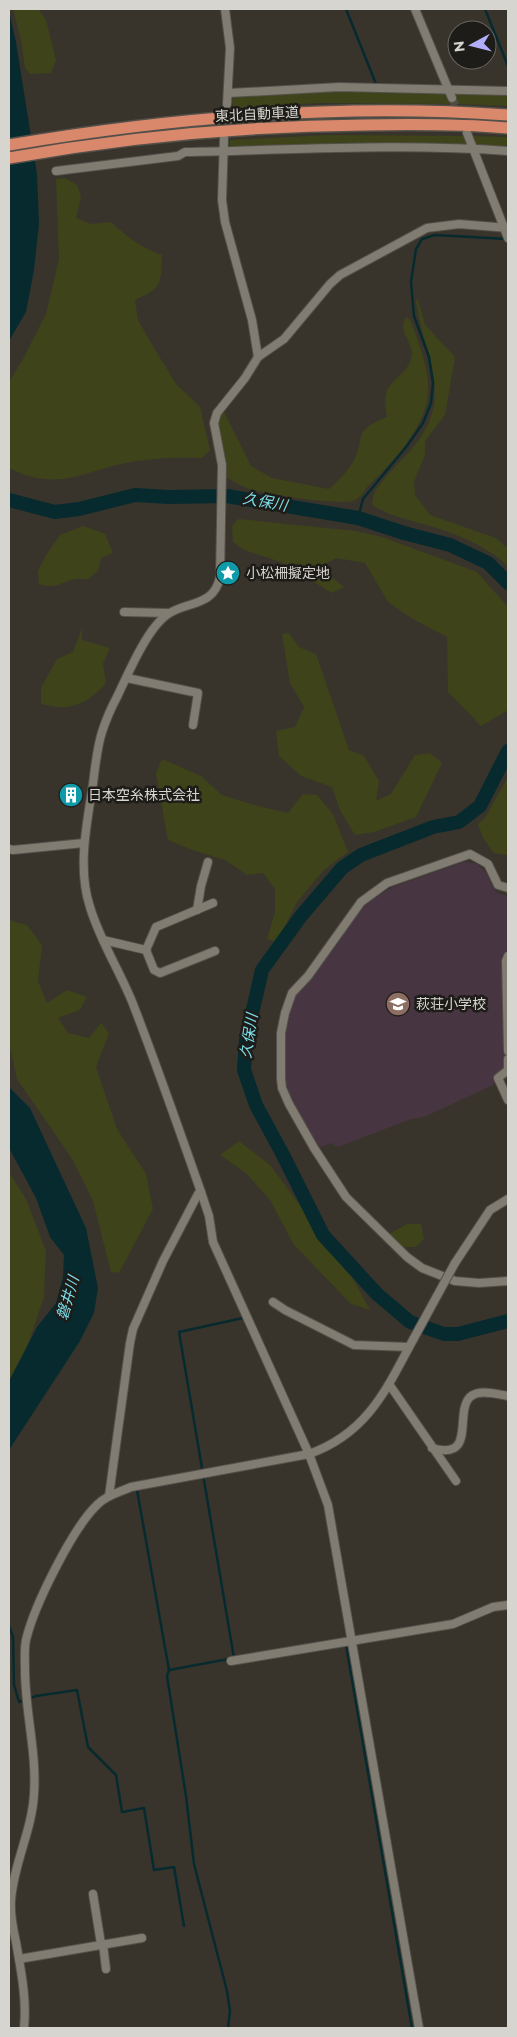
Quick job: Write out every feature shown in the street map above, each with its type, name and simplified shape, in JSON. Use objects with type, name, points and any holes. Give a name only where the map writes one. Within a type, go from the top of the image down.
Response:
[{"type":"highway","name":"東北自動車道","points":[[9,145],[159,123],[270,115],[418,111],[508,115]]},
{"type":"highway","name":"東北自動車道","points":[[9,158],[159,136],[270,128],[417,124],[508,128]]},
{"type":"street","points":[[224,9],[230,48],[227,104]]},
{"type":"street","points":[[415,9],[452,98]]},
{"type":"street","points":[[229,92],[339,86],[508,91]]},
{"type":"street","points":[[467,133],[506,227],[508,238]]},
{"type":"street","points":[[224,138],[222,200],[248,304],[258,357]]},
{"type":"street","points":[[56,171],[178,156],[186,152],[327,148],[508,151]]},
{"type":"street","points":[[419,2028],[328,1505],[309,1454],[213,1242],[209,1216],[201,1192],[132,1002],[89,906],[85,880],[84,843],[102,732],[147,639],[158,622],[169,613],[202,601],[211,595],[219,585],[222,465],[214,423],[217,413],[246,378],[258,357],[284,339],[330,284],[340,275],[415,232],[427,228],[441,225],[506,227]]},
{"type":"street","points":[[124,612],[169,613]]},
{"type":"street","points":[[127,678],[198,693],[193,725]]},
{"type":"street","points":[[9,849],[84,843]]},
{"type":"street","points":[[508,888],[498,885],[488,864],[470,854],[387,883],[361,902],[308,976],[292,993],[284,1013],[281,1033],[282,1088],[314,1148],[346,1196],[407,1257],[422,1268],[455,1281],[479,1283],[508,1282]]},
{"type":"street","points":[[197,910],[208,862]]},
{"type":"street","points":[[213,903],[156,927],[146,950],[154,970],[160,973],[215,951]]},
{"type":"street","points":[[103,940],[146,950]]},
{"type":"street","points":[[508,956],[506,962],[508,1051]]},
{"type":"street","points":[[508,1059],[508,1070],[498,1078],[508,1100]]},
{"type":"street","points":[[109,1496],[133,1329],[164,1261],[198,1194],[201,1192]]},
{"type":"street","points":[[24,2028],[26,2011],[11,1901],[34,1796],[35,1763],[24,1671],[26,1641],[37,1608],[58,1564],[84,1518],[98,1503],[109,1496],[131,1488],[309,1454],[324,1449],[355,1428],[376,1405],[455,1263],[490,1210],[508,1199]]},
{"type":"street","points":[[273,1302],[285,1310],[354,1344],[409,1348]]},
{"type":"street","points":[[389,1384],[456,1481]]},
{"type":"street","points":[[432,1448],[444,1452],[451,1452],[456,1448],[462,1432],[467,1402],[470,1397],[488,1392],[508,1396]]},
{"type":"street","points":[[231,1661],[454,1624],[494,1607],[508,1605]]},
{"type":"street","points":[[92,1894],[106,1969]]},
{"type":"street","points":[[19,1959],[142,1938]]},
{"type":"shaded area","name":"萩荘小学校","points":[[464,862],[477,864],[487,874],[497,893],[508,896],[508,947],[502,962],[505,1069],[502,1073],[505,1077],[493,1085],[424,1117],[411,1119],[338,1147],[331,1143],[318,1148],[295,1110],[284,1078],[286,1015],[297,993],[336,947],[350,924],[368,902],[393,887]]},
{"type":"green space","points":[[13,9],[38,9],[46,20],[56,60],[51,73],[30,74],[25,68],[21,40]]},
{"type":"green space","points":[[338,91],[445,93],[450,104],[320,103],[233,108],[232,100],[238,96]]},
{"type":"green space","points":[[456,91],[508,94],[508,106],[457,104],[454,96]]},
{"type":"green space","points":[[328,135],[465,136],[467,145],[462,147],[235,148],[230,146],[230,140]]},
{"type":"green space","points":[[470,136],[508,137],[508,149],[477,147]]},
{"type":"green space","points":[[65,178],[77,185],[81,197],[76,218],[91,224],[111,222],[135,241],[162,255],[158,284],[150,292],[135,300],[138,320],[176,384],[200,407],[210,450],[202,458],[141,460],[80,476],[60,479],[34,477],[9,468],[9,382],[46,314],[59,259],[56,179]]},
{"type":"green space","points":[[418,299],[425,325],[455,357],[445,415],[425,441],[425,455],[414,481],[415,495],[430,515],[496,538],[508,549],[508,566],[492,553],[461,537],[393,515],[372,505],[376,490],[411,450],[425,430],[432,412],[435,394],[434,377],[420,322],[416,301]]},
{"type":"green space","points":[[406,317],[411,321],[426,366],[428,395],[426,407],[421,420],[406,445],[359,498],[348,502],[336,502],[286,497],[249,489],[226,477],[226,457],[217,422],[223,410],[251,466],[272,478],[329,489],[342,477],[353,462],[362,435],[368,426],[387,417],[386,393],[411,360],[411,349],[403,327]]},
{"type":"green space","points":[[238,519],[356,531],[382,537],[477,572],[508,607],[508,710],[481,726],[448,692],[447,637],[411,618],[388,602],[365,563],[336,558],[320,567],[344,587],[332,593],[281,562],[244,550],[233,542],[232,526]]},
{"type":"green space","points":[[83,526],[105,534],[113,553],[101,558],[98,571],[88,579],[73,579],[52,586],[39,584],[38,571],[46,555],[60,535]]},
{"type":"green space","points":[[82,628],[82,640],[110,648],[103,663],[106,683],[93,696],[77,705],[56,707],[41,704],[41,688],[57,659],[73,652]]},
{"type":"green space","points":[[289,633],[299,647],[316,654],[349,750],[364,756],[379,781],[376,801],[391,794],[415,755],[430,753],[442,763],[416,817],[374,832],[355,835],[340,810],[332,787],[301,776],[279,756],[276,731],[295,727],[304,707],[290,683],[282,634]]},
{"type":"green space","points":[[162,759],[201,776],[222,795],[288,813],[303,794],[317,795],[333,814],[348,852],[324,870],[297,902],[277,942],[267,939],[275,912],[275,889],[263,873],[247,875],[225,860],[168,840],[156,773]]},
{"type":"green space","points":[[508,777],[508,855],[494,853],[483,838],[478,824],[485,818]]},
{"type":"green space","points":[[9,920],[27,925],[42,945],[38,981],[47,1003],[67,990],[87,997],[80,1010],[58,1018],[68,1033],[89,1038],[101,1023],[109,1033],[96,1067],[117,1129],[146,1174],[153,1209],[119,1273],[111,1272],[93,1201],[73,1160],[17,1079],[9,1043]]},
{"type":"green space","points":[[239,1141],[270,1165],[348,1270],[370,1310],[351,1304],[294,1245],[270,1200],[246,1173],[220,1155]]},
{"type":"green space","points":[[9,1172],[26,1199],[46,1251],[44,1297],[17,1377],[9,1381]]},
{"type":"green space","points":[[407,1224],[421,1224],[424,1239],[416,1247],[402,1247],[389,1234]]},
{"type":"water","points":[[9,11],[16,42],[37,174],[39,224],[34,270],[26,312],[9,341]]},
{"type":"water","name":"磐井川","points":[[9,1082],[10,1088],[30,1108],[86,1228],[98,1288],[94,1313],[80,1341],[9,1450],[9,1381],[37,1327],[56,1303],[63,1277],[64,1255],[50,1237],[36,1198],[9,1148]]},
{"type":"waterway","points":[[346,9],[376,84]]},
{"type":"waterway","points":[[485,9],[508,66]]},
{"type":"waterway","points":[[358,518],[363,499],[407,446],[423,423],[431,403],[433,383],[429,357],[414,316],[411,282],[416,249],[422,239],[435,235],[507,239]]},
{"type":"waterway","name":"久保川","points":[[9,500],[55,512],[79,509],[135,495],[169,497],[227,496],[358,518],[450,545],[488,563],[508,583]]},
{"type":"waterway","name":"久保川","points":[[508,751],[480,806],[459,822],[433,827],[361,855],[342,868],[301,916],[262,970],[246,1040],[244,1070],[256,1105],[323,1235],[377,1294],[410,1322],[444,1334],[458,1334],[508,1321]]},
{"type":"waterway","points":[[169,1670],[234,1658],[179,1332],[243,1318]]},
{"type":"waterway","points":[[137,1490],[169,1670],[167,1676],[186,1796],[194,1864],[227,1991],[230,2011],[228,2028]]},
{"type":"waterway","points":[[9,1626],[13,1637],[14,1685],[19,1702],[36,1696],[77,1690],[88,1747],[116,1775],[122,1812],[144,1808],[154,1870],[174,1867],[184,1926]]},
{"type":"waterway","points":[[346,1645],[412,2028]]},
{"type":"tunnel","points":[[452,98],[466,129]]},
{"type":"tunnel","points":[[225,134],[227,104]]},
{"type":"place","name":"小松柵擬定地","points":[[228,573]]},
{"type":"place","name":"日本空糸株式会社","points":[[71,795]]},
{"type":"place","name":"萩荘小学校","points":[[398,1004]]}]
